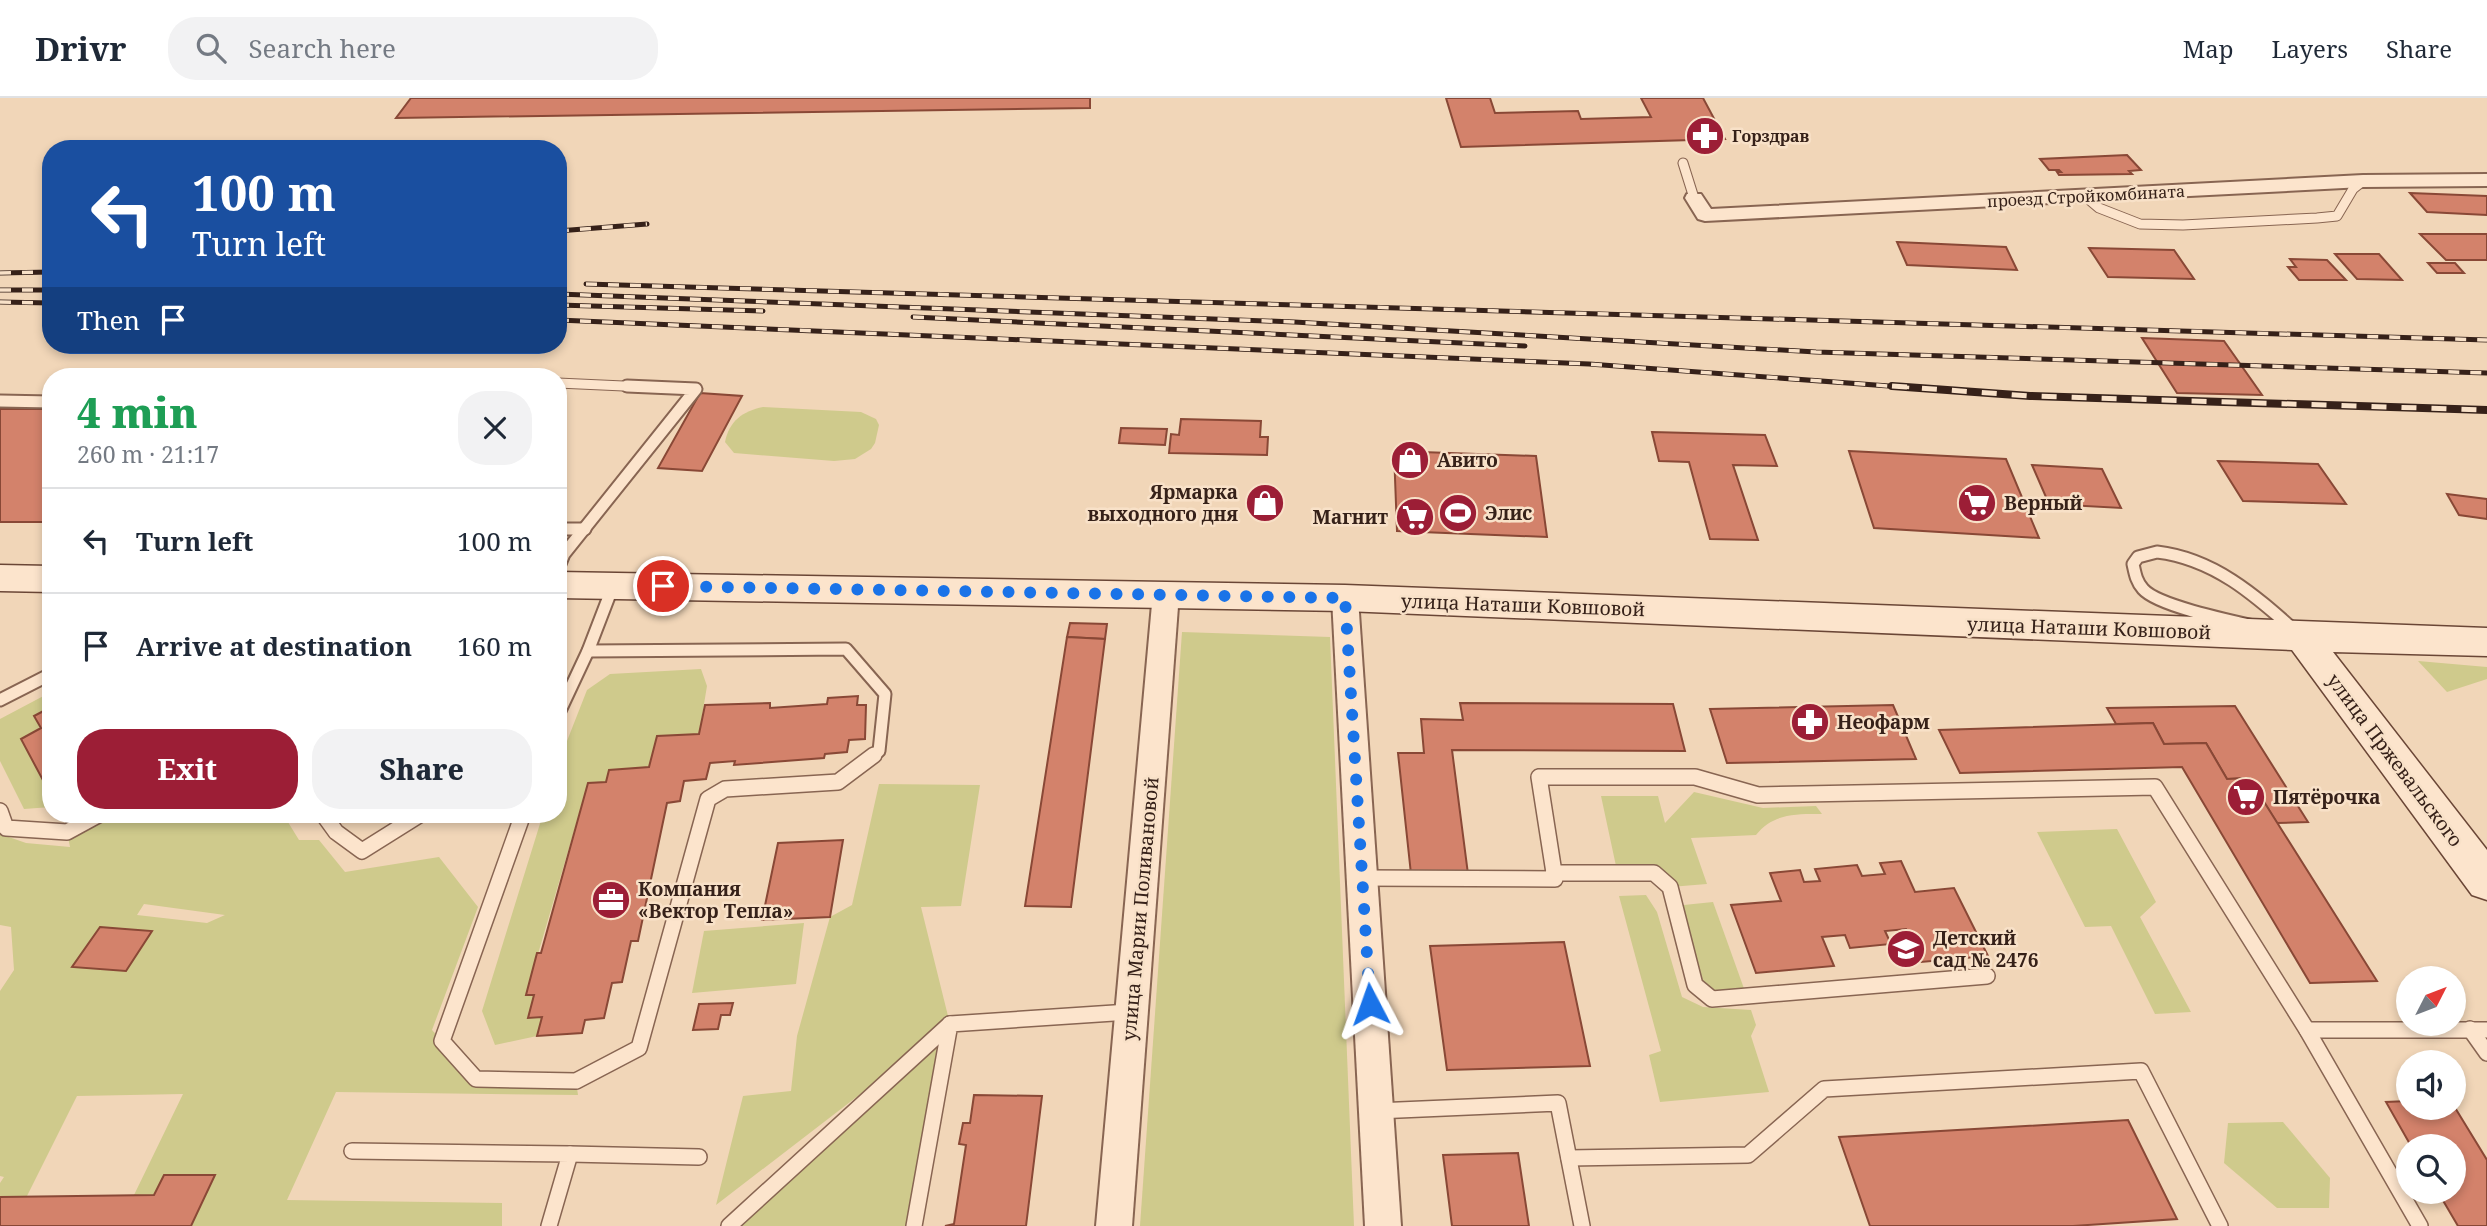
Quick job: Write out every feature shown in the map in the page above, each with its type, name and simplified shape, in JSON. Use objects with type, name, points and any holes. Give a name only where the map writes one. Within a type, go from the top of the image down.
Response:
[{"type":"street","name":"проезд Стройкомбината","points":[[1694,198],[1705,215],[2363,181],[2487,180]]},
{"type":"street","points":[[0,578],[42,579]]},
{"type":"street","name":"улица Наташи Ковшовой","points":[[567,585],[1345,598],[2302,637],[2487,642]]},
{"type":"street","name":"улица Марии Поливановой","points":[[1114,1226],[1166,593]]},
{"type":"street","points":[[1345,598],[1383,1226]]},
{"type":"street","name":"улица Пржевальского","points":[[2302,637],[2487,882]]},
{"type":"lane","points":[[1684,163],[1694,198]]},
{"type":"lane","points":[[2086,197],[2099,208],[2140,224],[2183,225],[2317,218],[2336,216],[2344,208],[2350,190],[2363,181]]},
{"type":"lane","points":[[567,383],[696,389],[567,550]]},
{"type":"lane","points":[[0,401],[42,402]]},
{"type":"lane","points":[[567,529],[585,529]]},
{"type":"lane","points":[[2157,552],[2184,556],[2246,587],[2302,637],[2163,602],[2141,586],[2135,577],[2133,564],[2138,558],[2157,552]]},
{"type":"lane","points":[[567,696],[613,586]]},
{"type":"lane","points":[[520,823],[442,1041],[476,1079],[576,1081],[639,1048],[708,799],[725,789],[838,782],[879,751],[885,694],[846,649],[588,651]]},
{"type":"lane","points":[[0,700],[42,679]]},
{"type":"lane","points":[[1362,878],[1555,879],[1539,777],[1695,777],[1758,795],[2155,787],[2307,1030],[2420,1226]]},
{"type":"lane","points":[[0,811],[6,828],[67,832],[84,823]]},
{"type":"lane","points":[[330,823],[336,832],[362,851],[407,823]]},
{"type":"lane","points":[[1554,873],[1654,873],[1670,887],[1695,985],[1712,999],[1987,976]]},
{"type":"lane","points":[[729,1226],[950,1024],[1131,1012]]},
{"type":"lane","points":[[914,1226],[950,1024]]},
{"type":"lane","points":[[2470,1029],[2487,1053]]},
{"type":"lane","points":[[2307,1030],[2487,1030]]},
{"type":"lane","points":[[1569,1158],[1748,1156],[1824,1089],[2141,1071],[2220,1226]]},
{"type":"lane","points":[[1376,1111],[1558,1103],[1582,1226]]},
{"type":"lane","points":[[352,1151],[699,1157]]},
{"type":"lane","points":[[549,1226],[570,1154]]},
{"type":"shaded area","points":[[763,407],[861,412],[876,419],[879,425],[875,443],[871,449],[855,459],[834,461],[734,453],[725,442],[730,428],[743,414]]},
{"type":"shaded area","points":[[1182,632],[1330,637],[1354,1226],[1140,1226]]},
{"type":"shaded area","points":[[2418,661],[2487,667],[2487,679],[2447,692]]},
{"type":"shaded area","points":[[701,669],[707,686],[699,734],[657,736],[649,767],[610,770],[606,782],[588,783],[526,995],[534,995],[542,1017],[537,1036],[495,1045],[482,1011],[540,823],[567,823],[567,741],[587,690],[610,674]]},
{"type":"shaded area","points":[[42,697],[42,725],[21,739],[42,778],[42,808],[24,809],[0,761],[0,719]]},
{"type":"shaded area","points":[[879,784],[980,785],[961,906],[921,907],[950,1024],[914,1226],[729,1226],[941,1032],[716,1205],[743,1096],[791,1091],[797,1036],[830,917],[852,905]]},
{"type":"shaded area","points":[[1694,792],[1763,808],[1816,806],[1822,814],[1786,816],[1770,822],[1756,835],[1691,838],[1707,884],[1670,887],[1616,866],[1601,796],[1658,796],[1665,823]]},
{"type":"shaded area","points":[[84,823],[289,823],[299,840],[319,840],[345,872],[439,857],[478,907],[432,1030],[476,1079],[576,1081],[578,1095],[336,1092],[287,1200],[502,1203],[502,1226],[191,1226],[214,1175],[165,1175],[154,1195],[134,1195],[183,1094],[77,1096],[27,1196],[0,1197],[0,1183],[4,1177],[0,1176],[0,991],[14,970],[11,927],[0,925],[0,834],[26,843],[70,847],[67,832]],"holes":[[[144,904],[225,915],[207,923],[137,915]],[[100,927],[152,931],[73,966]]]},
{"type":"shaded area","points":[[2117,829],[2156,902],[2140,917],[2191,1012],[2155,1014],[2111,926],[2085,927],[2037,832]]},
{"type":"shaded area","points":[[1646,895],[1657,912],[1682,997],[1703,1007],[1751,1010],[1756,1025],[1751,1036],[1769,1092],[1660,1102],[1649,1055],[1661,1051],[1619,896]]},
{"type":"shaded area","points":[[1713,902],[1747,997],[1712,999],[1695,985],[1674,906]]},
{"type":"shaded area","points":[[804,923],[796,984],[692,993],[704,931]]},
{"type":"shaded area","points":[[2283,1122],[2330,1178],[2329,1208],[2277,1208],[2224,1163],[2228,1123]]},
{"type":"building","points":[[411,98],[1090,98],[1090,108],[396,118]]},
{"type":"building","points":[[1446,98],[1490,98],[1495,113],[1578,111],[1581,119],[1651,117],[1641,98],[1703,98],[1725,139],[1461,147]]},
{"type":"building","points":[[2127,155],[2141,170],[2129,171],[2132,174],[2059,175],[2059,170],[2049,170],[2040,159]]},
{"type":"building","points":[[2410,193],[2487,196],[2487,215],[2427,212]]},
{"type":"building","points":[[2420,234],[2487,234],[2487,260],[2446,260]]},
{"type":"building","points":[[1897,242],[2006,247],[2017,270],[1907,265]]},
{"type":"building","points":[[2089,248],[2174,250],[2194,279],[2108,277]]},
{"type":"building","points":[[2335,254],[2379,254],[2402,280],[2357,279]]},
{"type":"building","points":[[2290,259],[2327,260],[2346,280],[2299,280],[2288,267],[2296,267]]},
{"type":"building","points":[[2428,263],[2455,263],[2464,273],[2437,273]]},
{"type":"building","points":[[2142,338],[2224,341],[2262,395],[2177,393]]},
{"type":"building","points":[[700,393],[742,396],[702,471],[658,468]]},
{"type":"building","points":[[0,409],[42,409],[42,522],[0,522]]},
{"type":"building","points":[[1181,419],[1261,421],[1260,437],[1268,437],[1267,455],[1169,453],[1171,434],[1179,435]]},
{"type":"building","points":[[1121,428],[1167,429],[1165,445],[1119,443]]},
{"type":"building","points":[[1652,432],[1765,435],[1777,466],[1733,465],[1758,540],[1710,539],[1689,462],[1659,461]]},
{"type":"building","points":[[1394,451],[1536,456],[1547,537],[1397,531]]},
{"type":"building","points":[[1849,451],[2006,459],[2039,538],[1874,528]]},
{"type":"building","points":[[2218,461],[2318,464],[2346,504],[2243,501]]},
{"type":"building","points":[[2032,465],[2102,469],[2121,508],[2049,504]]},
{"type":"building","points":[[2447,494],[2487,499],[2487,519],[2459,515]]},
{"type":"building","points":[[1070,623],[1107,624],[1105,639],[1067,637]]},
{"type":"building","points":[[1067,637],[1105,639],[1071,907],[1025,906]]},
{"type":"building","points":[[858,696],[857,705],[866,705],[865,739],[849,740],[847,752],[825,754],[824,758],[734,765],[735,761],[710,763],[706,779],[684,781],[680,801],[667,803],[638,941],[631,941],[622,982],[612,983],[604,1018],[585,1020],[582,1033],[537,1036],[542,1017],[528,1018],[534,995],[526,995],[537,953],[541,953],[588,783],[606,782],[609,770],[649,767],[657,736],[699,734],[705,705],[770,703],[770,708],[827,704],[828,698]]},
{"type":"building","points":[[1460,703],[1673,704],[1685,751],[1452,750],[1468,874],[1411,874],[1398,753],[1424,753],[1421,719],[1463,720]]},
{"type":"building","points":[[1893,705],[1916,759],[1727,763],[1710,709]]},
{"type":"building","points":[[2235,706],[2308,822],[2277,823],[2249,778],[2227,779],[2206,743],[2164,744],[2153,723],[2116,724],[2107,708]]},
{"type":"building","points":[[42,712],[42,778],[21,739],[41,728],[34,716]]},
{"type":"building","points":[[2153,723],[2164,744],[2206,743],[2227,779],[2249,778],[2377,981],[2310,983],[2182,767],[1960,773],[1939,730]]},
{"type":"building","points":[[843,840],[830,917],[762,920],[778,843]]},
{"type":"building","points":[[1901,861],[1915,892],[1954,888],[1988,956],[1921,962],[1906,929],[1885,931],[1891,944],[1850,948],[1845,935],[1822,937],[1834,966],[1756,973],[1731,905],[1781,901],[1770,873],[1800,870],[1804,882],[1820,881],[1815,869],[1857,865],[1862,876],[1885,874],[1880,863]]},
{"type":"building","points":[[100,927],[152,931],[126,971],[72,967]]},
{"type":"building","points":[[1564,942],[1590,1066],[1447,1070],[1430,946]]},
{"type":"building","points":[[733,1003],[730,1015],[721,1015],[718,1029],[693,1030],[699,1004]]},
{"type":"building","points":[[974,1095],[1042,1096],[1026,1226],[945,1226],[954,1224],[966,1145],[959,1144],[963,1123],[970,1123]]},
{"type":"building","points":[[2386,1102],[2396,1102],[2396,1120]]},
{"type":"building","points":[[2128,1120],[2177,1219],[2073,1226],[1870,1226],[1839,1137]]},
{"type":"building","points":[[2396,1120],[2463,1120],[2487,1160],[2487,1226],[2458,1226],[2445,1204],[2466,1204],[2466,1134],[2404,1134]]},
{"type":"building","points":[[1518,1153],[1529,1226],[1452,1226],[1443,1155]]},
{"type":"building","points":[[164,1175],[215,1175],[191,1226],[0,1226],[0,1197],[154,1195]]},
{"type":"railway","points":[[567,230],[647,224]]},
{"type":"railway","points":[[0,273],[42,272]]},
{"type":"railway","points":[[586,284],[2487,340]]},
{"type":"railway","points":[[0,290],[42,290]]},
{"type":"railway","points":[[567,294],[1294,322],[1816,352],[2487,373]]},
{"type":"railway","points":[[0,302],[42,303]]},
{"type":"railway","points":[[567,305],[763,311]]},
{"type":"railway","points":[[913,317],[1525,346]]},
{"type":"railway","points":[[567,320],[1589,364],[1916,388]]},
{"type":"railway","points":[[1892,386],[2030,396],[2487,410]]},
{"type":"place","name":"Горздрав","points":[[1705,136]]},
{"type":"place","name":"Авито","points":[[1410,460]]},
{"type":"place","name":"Ярмарка выходного дня","points":[[1265,503]]},
{"type":"place","name":"Верный","points":[[1977,503]]},
{"type":"place","name":"Элис","points":[[1458,513]]},
{"type":"place","name":"Магнит","points":[[1415,517]]},
{"type":"place","name":"Неофарм","points":[[1810,722]]},
{"type":"place","name":"Пятёрочка","points":[[2246,797]]},
{"type":"place","name":"Компания «Вектор Тепла»","points":[[611,900]]},
{"type":"place","name":"Детский сад № 2476","points":[[1906,949]]},
{"type":"route","points":[[663,586],[1345,598],[1370,1004]]}]
